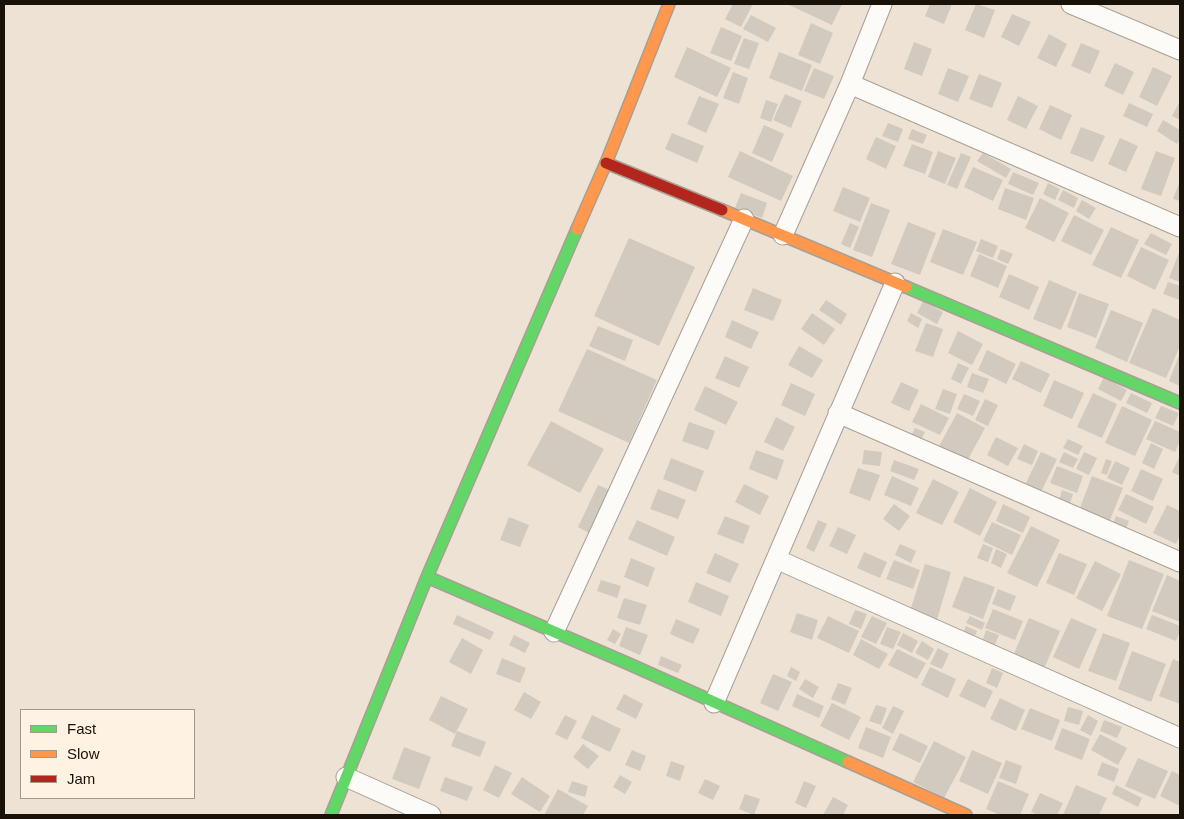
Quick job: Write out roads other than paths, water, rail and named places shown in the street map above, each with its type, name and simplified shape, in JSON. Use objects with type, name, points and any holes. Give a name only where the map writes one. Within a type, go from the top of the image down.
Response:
[{"type":"street","points":[[331,815],[427,577],[606,163],[669,4]]},
{"type":"street","points":[[783,235],[850,84],[882,4]]},
{"type":"street","points":[[1071,4],[1180,50]]},
{"type":"street","points":[[850,84],[1180,227]]},
{"type":"street","points":[[606,163],[783,235],[1180,403]]},
{"type":"street","points":[[554,632],[744,219]]},
{"type":"street","points":[[714,703],[838,413],[896,283]]},
{"type":"street","points":[[838,413],[1180,562]]},
{"type":"street","points":[[776,559],[1180,738]]},
{"type":"street","points":[[427,577],[966,815]]},
{"type":"street","points":[[346,776],[431,815]]}]
